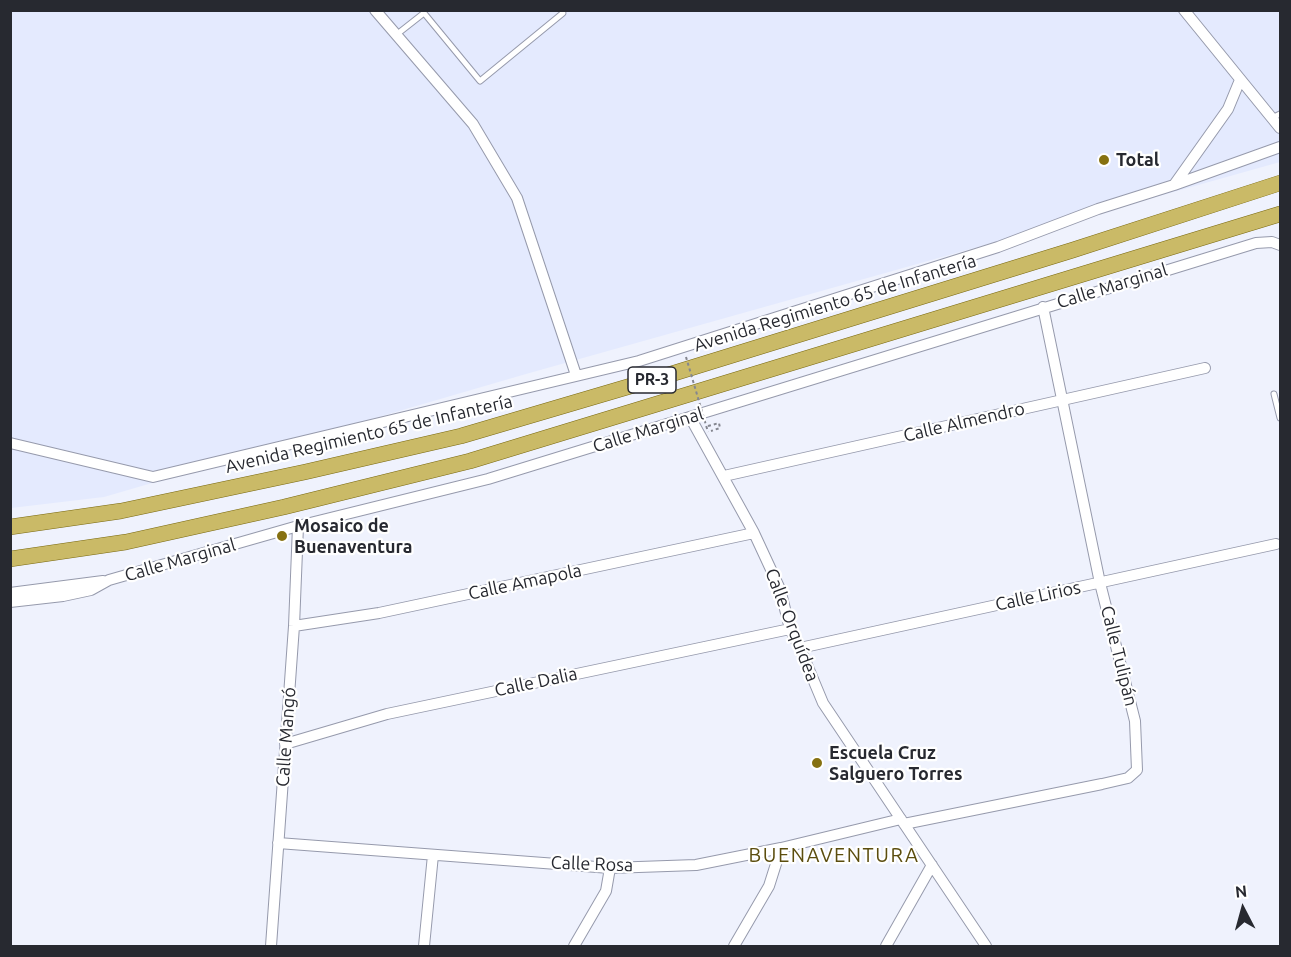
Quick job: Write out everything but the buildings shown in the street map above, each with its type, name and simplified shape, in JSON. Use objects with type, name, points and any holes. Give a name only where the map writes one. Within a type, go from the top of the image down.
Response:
[{"type":"main road","name":"Avenida Regimiento 65 de Infantería","points":[[10,527],[120,511],[461,436],[826,327],[1281,183]]},
{"type":"main road","name":"PR-3","points":[[10,559],[126,542],[284,507],[470,461],[1281,214]]},
{"type":"main road","points":[[10,522],[31,524]]},
{"type":"street","points":[[375,10],[473,124],[517,198],[576,375]]},
{"type":"street","points":[[1184,10],[1240,80],[1276,116],[1281,128]]},
{"type":"street","points":[[1174,185],[1228,109],[1240,80]]},
{"type":"street","points":[[10,443],[153,477],[639,361],[998,247],[1098,209],[1281,147]]},
{"type":"street","name":"Calle Marginal","points":[[10,603],[91,590],[109,580],[298,526],[488,479],[1256,243],[1272,242],[1281,245]]},
{"type":"street","name":"Calle Tulipán","points":[[903,822],[1102,784],[1128,778],[1137,770],[1135,721],[1100,583],[1043,307]]},
{"type":"street","name":"Calle Almendro","points":[[724,476],[1205,368]]},
{"type":"street","name":"Calle Orquídea","points":[[690,417],[754,533],[780,589],[790,629],[823,702],[986,946]]},
{"type":"street","name":"Calle Mangó","points":[[271,946],[294,626],[298,526]]},
{"type":"street","name":"Calle Amapola","points":[[294,626],[379,613],[754,533]]},
{"type":"street","name":"Calle Lirios","points":[[800,648],[1276,544]]},
{"type":"street","points":[[10,593],[109,580]]},
{"type":"street","name":"Calle Dalia","points":[[285,744],[387,714],[790,629]]},
{"type":"street","name":"Calle Rosa","points":[[278,843],[610,868],[696,865],[903,822]]},
{"type":"street","points":[[734,946],[769,886],[781,848]]},
{"type":"street","points":[[424,946],[433,855]]},
{"type":"street","points":[[886,946],[932,865]]},
{"type":"street","points":[[574,946],[606,891],[610,868]]},
{"type":"lane","points":[[396,35],[425,12],[480,81],[563,13],[562,10]]},
{"type":"lane","points":[[1274,394],[1281,418]]},
{"type":"path","points":[[686,357],[708,432],[720,428],[719,423],[712,425]]},
{"type":"shaded area","points":[[10,11],[1280,11],[1280,162],[526,374],[104,497],[11,508]]},
{"type":"place","name":"Total","points":[[1104,160]]},
{"type":"place","name":"Mosaico de Buenaventura","points":[[282,536]]},
{"type":"place","name":"Escuela Cruz Salguero Torres","points":[[817,763]]},
{"type":"district","name":"BUENAVENTURA","points":[[834,855]]}]
